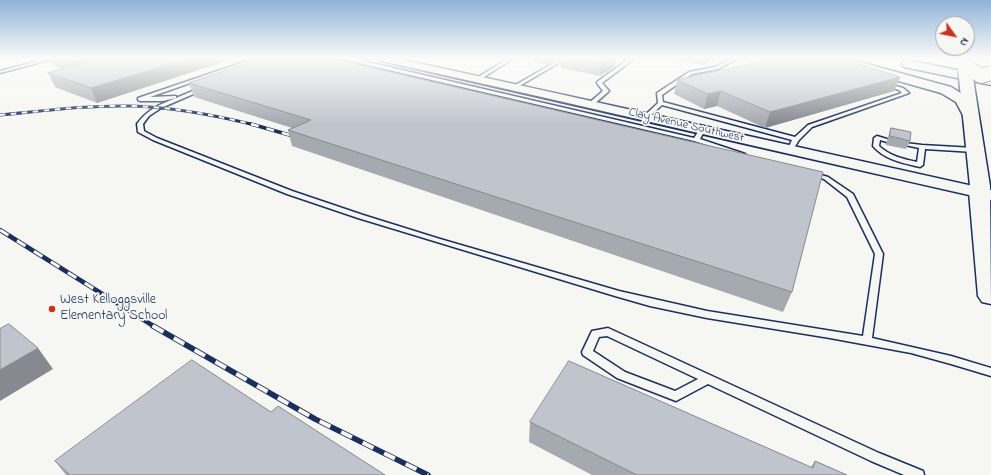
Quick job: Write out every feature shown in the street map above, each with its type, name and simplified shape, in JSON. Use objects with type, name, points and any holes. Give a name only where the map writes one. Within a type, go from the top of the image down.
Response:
[{"type":"main road","points":[[911,80],[946,90],[962,100],[970,116]]},
{"type":"main road","points":[[976,80],[970,116],[978,178],[980,186],[985,194],[991,296]]},
{"type":"street","name":"Clay Avenue Southwest","points":[[482,80],[647,116],[699,135],[793,144],[893,173],[985,194]]},
{"type":"lane","points":[[195,80],[140,99],[162,99],[196,91]]},
{"type":"lane","points":[[447,80],[699,135],[751,157]]},
{"type":"lane","points":[[514,87],[526,80]]},
{"type":"lane","points":[[591,104],[606,91],[599,83],[603,80]]},
{"type":"lane","points":[[661,103],[660,94],[680,80]]},
{"type":"lane","points":[[661,103],[793,144],[810,126],[906,94],[901,89],[880,82]]},
{"type":"lane","points":[[210,86],[152,111],[140,124],[141,132],[162,142],[334,208],[485,255],[589,285],[665,306],[774,326],[867,340],[957,360],[991,372]]},
{"type":"lane","points":[[647,116],[661,103]]},
{"type":"lane","points":[[887,140],[877,138],[876,146],[896,159],[920,165],[922,147]]},
{"type":"lane","points":[[907,144],[922,147],[974,150]]},
{"type":"lane","points":[[893,173],[896,159]]},
{"type":"lane","points":[[804,172],[826,178],[850,196],[880,254],[867,340]]},
{"type":"lane","points":[[707,378],[676,396],[621,375],[587,352],[596,334],[608,332],[707,378],[875,457],[918,475]]},
{"type":"building","points":[[69,80],[117,80],[91,88]]},
{"type":"building","points":[[197,80],[425,80],[823,172],[792,292],[288,130],[311,120],[189,83]]},
{"type":"building","points":[[677,80],[888,80],[770,112],[721,91],[708,94]]},
{"type":"building","points":[[891,128],[911,132],[910,141],[890,136]]},
{"type":"building","points":[[9,324],[38,348],[0,370],[0,329]]},
{"type":"building","points":[[192,360],[271,412],[278,406],[385,475],[70,475],[55,461]]},
{"type":"building","points":[[569,361],[813,468],[815,461],[847,475],[637,475],[530,422]]},
{"type":"railway","points":[[0,115],[82,107],[131,106],[193,112],[253,124]]},
{"type":"railway","points":[[253,124],[300,138]]},
{"type":"railway","points":[[0,230],[155,327]]},
{"type":"railway","points":[[153,326],[315,419],[428,475]]},
{"type":"place","name":"West Kelloggsville Elementary School","points":[[52,309]]}]
